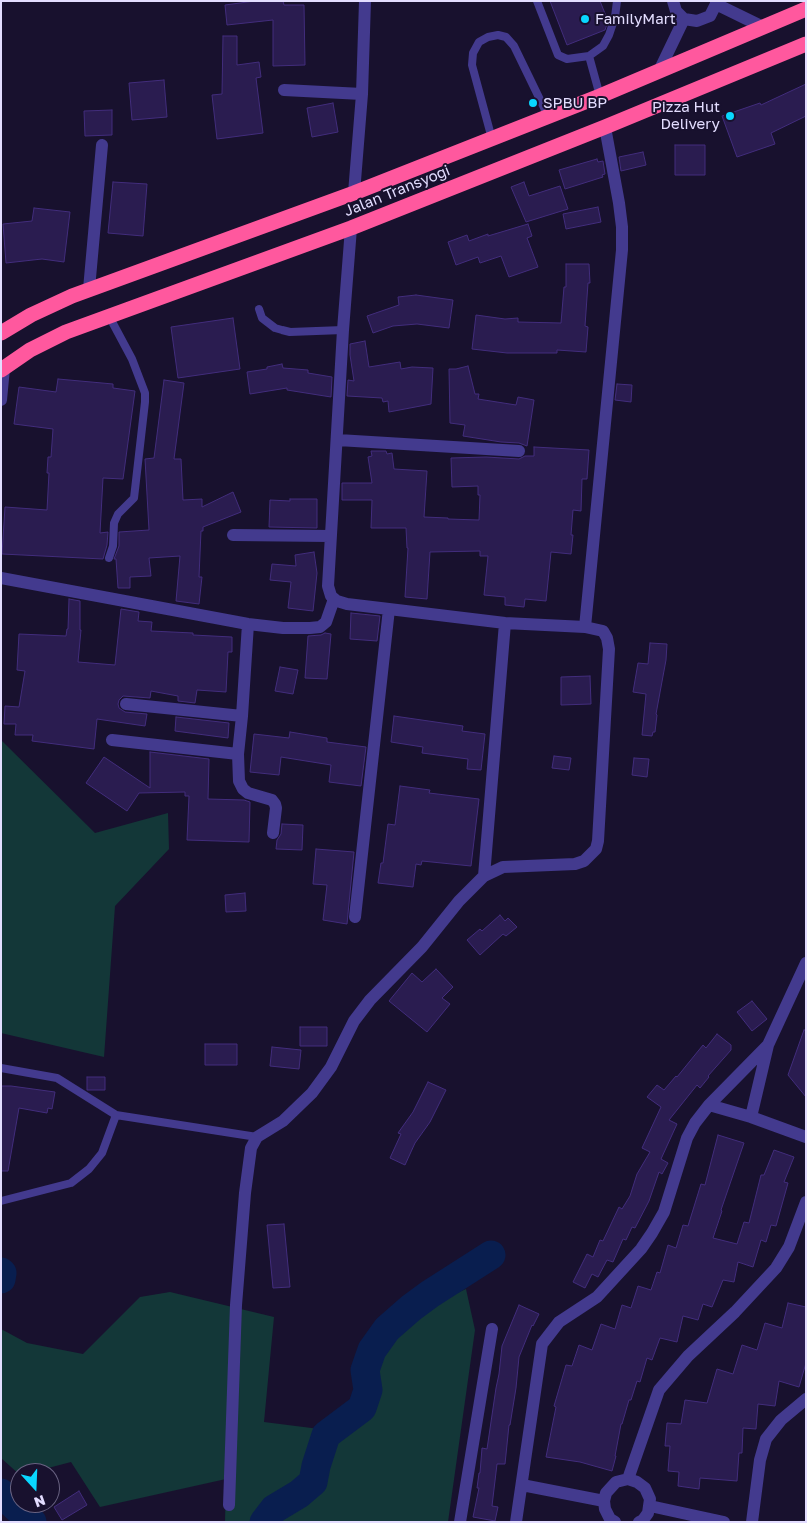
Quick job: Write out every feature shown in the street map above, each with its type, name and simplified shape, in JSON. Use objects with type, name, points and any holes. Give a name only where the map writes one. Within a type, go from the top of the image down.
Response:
[{"type":"highway","name":"Jalan Transyogi","points":[[1,333],[31,316],[89,289],[354,193],[600,96],[806,9]]},
{"type":"highway","name":"Jalan Transyogi","points":[[3,369],[30,350],[66,332],[351,228],[605,127],[806,44]]},
{"type":"street","points":[[354,193],[362,94],[365,1]]},
{"type":"street","points":[[673,1],[676,11],[684,19],[697,21],[710,16],[716,3],[763,27]]},
{"type":"street","points":[[659,71],[684,19]]},
{"type":"street","points":[[284,90],[362,94]]},
{"type":"street","points":[[585,627],[622,250],[619,203],[605,127]]},
{"type":"street","points":[[89,289],[102,145]]},
{"type":"street","points":[[229,1505],[236,1306],[248,1160],[251,1148],[257,1137],[283,1121],[312,1093],[331,1067],[354,1021],[370,1000],[422,947],[459,901],[484,876],[503,868],[575,864],[584,861],[596,849],[598,841],[609,649],[606,634],[598,629],[585,627],[505,623],[347,604],[334,599],[329,592],[330,536],[351,228]]},
{"type":"street","points":[[1,400],[3,369]]},
{"type":"street","points":[[338,440],[519,451]]},
{"type":"street","points":[[233,535],[330,536]]},
{"type":"street","points":[[1,578],[248,624],[283,628],[320,627],[326,622],[334,599]]},
{"type":"street","points":[[356,916],[389,609]]},
{"type":"street","points":[[484,876],[505,623]]},
{"type":"street","points":[[248,624],[238,754],[239,781],[243,789],[248,793],[272,800],[275,804],[273,833]]},
{"type":"street","points":[[126,704],[242,716]]},
{"type":"street","points":[[112,740],[238,754]]},
{"type":"street","points":[[751,1118],[768,1044],[806,963]]},
{"type":"street","points":[[516,1522],[542,1344],[560,1322],[597,1297],[619,1274],[652,1233],[664,1212],[687,1138],[695,1124],[709,1105],[768,1044]]},
{"type":"street","points":[[709,1105],[806,1137]]},
{"type":"street","points":[[628,1479],[659,1390],[688,1356],[735,1312],[776,1268],[789,1247],[806,1202]]},
{"type":"street","points":[[460,1522],[492,1329]]},
{"type":"street","points":[[752,1522],[760,1460],[766,1439],[782,1420],[806,1399]]},
{"type":"street","points":[[615,1522],[610,1518],[605,1509],[604,1500],[606,1493],[616,1482],[628,1479],[638,1482],[645,1488],[650,1499],[648,1512],[643,1520],[639,1522]]},
{"type":"street","points":[[522,1485],[604,1500]]},
{"type":"street","points":[[650,1506],[724,1522]]},
{"type":"lane","points":[[537,1],[558,55],[567,59],[589,56],[603,46],[610,35],[617,1]]},
{"type":"lane","points":[[492,139],[472,65],[473,53],[479,42],[488,37],[498,35],[506,37],[514,46],[548,116]]},
{"type":"lane","points":[[589,56],[600,96]]},
{"type":"lane","points":[[259,309],[262,318],[274,328],[290,332],[343,330]]},
{"type":"lane","points":[[109,316],[132,359],[145,393],[134,498],[118,514],[114,523],[113,546],[109,558]]},
{"type":"lane","points":[[1,1068],[57,1078],[116,1115],[257,1137]]},
{"type":"lane","points":[[1,1200],[71,1183],[89,1169],[102,1153],[116,1115]]},
{"type":"green space","points":[[1,740],[95,833],[168,813],[169,849],[115,906],[104,1057],[1,1033]]},
{"type":"green space","points":[[466,1289],[475,1330],[448,1522],[225,1522],[226,1479],[100,1507],[71,1462],[60,1465],[60,1463],[10,1463],[10,1466],[1,1458],[1,1329],[27,1343],[83,1354],[140,1297],[170,1292],[274,1317],[264,1422],[343,1432],[401,1319]]},
{"type":"building","points":[[255,1],[283,1],[284,5],[304,5],[305,65],[273,66],[273,20],[227,25],[225,5]]},
{"type":"building","points":[[550,1],[600,1],[608,21],[605,30],[567,45]]},
{"type":"building","points":[[223,36],[237,36],[237,65],[259,62],[261,77],[256,78],[263,133],[217,139],[212,95],[222,94]]},
{"type":"building","points":[[164,80],[167,117],[132,120],[129,83]]},
{"type":"building","points":[[806,84],[806,116],[771,133],[775,144],[737,157],[722,116],[760,103],[761,105]]},
{"type":"building","points":[[333,103],[338,132],[312,137],[307,108]]},
{"type":"building","points":[[112,110],[112,135],[85,136],[84,111]]},
{"type":"building","points":[[675,145],[705,145],[705,175],[675,175]]},
{"type":"building","points":[[643,152],[646,165],[621,171],[619,157]]},
{"type":"building","points":[[597,159],[598,162],[603,161],[605,174],[602,175],[603,177],[565,189],[559,170]]},
{"type":"building","points":[[113,182],[147,184],[143,236],[108,233]]},
{"type":"building","points":[[524,182],[529,196],[560,186],[568,209],[526,222],[511,187]]},
{"type":"building","points":[[598,207],[601,222],[566,229],[563,214]]},
{"type":"building","points":[[34,208],[70,212],[64,262],[42,259],[6,263],[3,224],[32,221]]},
{"type":"building","points":[[528,224],[532,236],[527,238],[538,267],[509,277],[501,256],[480,263],[478,257],[456,265],[448,242],[467,235],[469,241]]},
{"type":"building","points":[[566,264],[589,264],[590,283],[588,283],[585,326],[588,327],[586,352],[557,350],[557,353],[507,353],[472,349],[476,315],[505,319],[518,318],[518,322],[561,323],[564,287],[566,287]]},
{"type":"building","points":[[416,295],[453,300],[449,328],[417,324],[393,326],[373,333],[367,316],[399,305],[398,297]]},
{"type":"building","points":[[233,318],[240,369],[178,378],[171,327]]},
{"type":"building","points":[[365,341],[369,367],[400,362],[401,369],[412,367],[433,368],[431,404],[389,412],[388,401],[383,402],[382,398],[347,396],[348,380],[354,381],[350,344]]},
{"type":"building","points":[[282,364],[283,368],[308,370],[308,373],[332,377],[331,397],[287,390],[287,388],[250,394],[247,372],[267,369],[267,367]]},
{"type":"building","points":[[468,366],[475,394],[479,394],[478,399],[516,405],[518,397],[534,400],[527,446],[519,443],[463,436],[465,425],[450,423],[449,369]]},
{"type":"building","points":[[58,379],[113,384],[113,388],[135,391],[123,479],[103,478],[100,533],[108,532],[103,559],[2,554],[5,507],[47,510],[48,457],[51,457],[53,429],[14,424],[19,387],[56,392]]},
{"type":"building","points":[[164,380],[184,383],[174,459],[181,459],[183,500],[202,499],[202,507],[233,492],[241,512],[203,527],[203,531],[201,531],[199,577],[202,577],[199,604],[176,601],[180,556],[149,558],[151,576],[130,577],[130,588],[118,588],[116,559],[114,559],[119,546],[119,532],[149,530],[145,459],[154,458]]},
{"type":"building","points":[[617,384],[632,385],[631,402],[615,400]]},
{"type":"building","points":[[534,447],[589,450],[587,479],[582,479],[581,511],[573,510],[571,554],[551,552],[546,601],[525,599],[524,607],[505,605],[505,597],[484,595],[488,556],[480,556],[480,551],[430,552],[427,599],[405,597],[408,548],[406,528],[371,528],[372,500],[342,500],[342,483],[372,483],[368,457],[372,456],[371,451],[386,451],[387,454],[392,453],[394,469],[427,471],[424,517],[479,520],[480,495],[478,495],[478,486],[452,487],[451,458],[486,457],[519,459],[525,456],[534,456]]},
{"type":"building","points":[[290,499],[317,499],[317,528],[269,527],[270,500],[290,501]]},
{"type":"building","points":[[314,552],[317,573],[313,611],[288,608],[291,582],[270,580],[272,564],[296,566],[295,555]]},
{"type":"building","points":[[69,599],[80,601],[81,630],[78,662],[115,665],[121,609],[139,612],[138,621],[152,622],[151,631],[232,637],[232,652],[228,652],[226,692],[197,690],[195,703],[178,701],[178,696],[151,691],[150,698],[123,696],[119,700],[119,708],[125,712],[147,714],[145,726],[97,719],[94,749],[32,741],[33,735],[15,735],[16,724],[4,724],[5,706],[19,707],[25,671],[17,670],[19,634],[66,636]]},
{"type":"building","points":[[351,613],[380,616],[377,641],[350,639]]},
{"type":"building","points":[[325,633],[331,634],[327,679],[305,678],[308,636]]},
{"type":"building","points":[[650,643],[667,644],[655,732],[653,732],[652,736],[642,735],[646,694],[633,692],[638,663],[648,664]]},
{"type":"building","points":[[280,667],[298,670],[293,694],[275,691]]},
{"type":"building","points":[[590,676],[591,704],[561,705],[561,677]]},
{"type":"building","points":[[394,716],[463,726],[462,731],[485,734],[481,770],[467,769],[468,759],[422,753],[423,747],[391,742]]},
{"type":"building","points":[[176,717],[229,723],[228,738],[175,731]]},
{"type":"building","points":[[290,732],[327,738],[327,742],[366,747],[361,786],[329,782],[331,765],[281,757],[279,775],[250,772],[254,734],[289,738]]},
{"type":"building","points":[[150,752],[209,759],[208,799],[244,800],[250,802],[249,842],[187,840],[189,796],[185,796],[185,792],[139,793],[127,811],[86,783],[104,757],[150,788]]},
{"type":"building","points":[[554,756],[571,758],[569,770],[552,768]]},
{"type":"building","points":[[634,758],[649,759],[647,777],[632,775]]},
{"type":"building","points":[[400,786],[430,790],[429,793],[479,799],[471,866],[422,861],[421,865],[416,864],[413,887],[378,883],[381,863],[383,863],[388,824],[395,825]]},
{"type":"building","points":[[282,824],[303,825],[302,850],[276,849]]},
{"type":"building","points":[[316,849],[354,852],[347,924],[323,920],[327,885],[313,884]]},
{"type":"building","points":[[245,893],[246,911],[226,912],[225,895]]},
{"type":"building","points":[[500,915],[505,921],[508,918],[517,927],[506,936],[503,934],[480,955],[467,940],[480,929],[482,931]]},
{"type":"building","points":[[436,969],[453,987],[442,998],[450,1004],[427,1032],[389,1001],[412,973],[422,982]]},
{"type":"building","points":[[752,1001],[767,1019],[752,1031],[737,1012]]},
{"type":"building","points":[[300,1027],[327,1027],[327,1046],[300,1046]]},
{"type":"building","points":[[804,1030],[806,1030],[806,1097],[788,1075]]},
{"type":"building","points":[[717,1034],[731,1045],[731,1050],[700,1088],[697,1085],[669,1120],[677,1124],[661,1159],[668,1163],[662,1174],[659,1172],[649,1201],[635,1228],[632,1227],[626,1240],[623,1239],[613,1262],[607,1260],[598,1277],[592,1274],[585,1288],[573,1282],[587,1254],[593,1257],[600,1240],[603,1241],[619,1207],[622,1209],[630,1196],[637,1174],[650,1152],[642,1148],[661,1107],[647,1097],[657,1085],[664,1090],[703,1045],[706,1048]]},
{"type":"building","points":[[205,1044],[237,1044],[237,1065],[205,1065]]},
{"type":"building","points":[[272,1047],[301,1050],[299,1069],[270,1066]]},
{"type":"building","points":[[87,1077],[105,1077],[105,1090],[87,1090]]},
{"type":"building","points":[[428,1082],[446,1090],[430,1122],[415,1143],[405,1165],[390,1158],[401,1134],[398,1133],[413,1112]]},
{"type":"building","points":[[1,1086],[55,1092],[52,1109],[48,1108],[47,1113],[19,1108],[8,1171],[1,1171]]},
{"type":"building","points":[[718,1135],[744,1143],[713,1238],[737,1244],[744,1222],[749,1223],[761,1175],[764,1175],[774,1150],[794,1157],[784,1182],[788,1183],[776,1226],[771,1225],[766,1242],[761,1240],[753,1267],[738,1262],[734,1282],[723,1280],[712,1307],[703,1304],[698,1320],[683,1316],[677,1342],[660,1338],[652,1360],[647,1358],[640,1382],[637,1381],[631,1400],[629,1400],[621,1424],[612,1471],[580,1462],[546,1457],[556,1407],[554,1406],[566,1365],[572,1366],[579,1345],[592,1350],[601,1324],[615,1329],[622,1305],[631,1308],[638,1286],[651,1290],[657,1272],[660,1273],[668,1245],[676,1248],[683,1225],[688,1226],[701,1184],[705,1185]]},
{"type":"building","points":[[284,1224],[290,1287],[273,1288],[267,1225]]},
{"type":"building","points":[[788,1303],[806,1307],[806,1363],[799,1387],[779,1381],[775,1406],[758,1404],[756,1429],[743,1428],[742,1453],[739,1453],[737,1481],[700,1478],[699,1489],[678,1486],[679,1472],[668,1471],[670,1446],[665,1446],[667,1423],[681,1424],[685,1400],[707,1403],[717,1369],[733,1374],[742,1345],[757,1350],[765,1323],[782,1328]]},
{"type":"building","points":[[519,1305],[539,1314],[532,1325],[519,1357],[505,1464],[497,1464],[492,1506],[498,1507],[495,1521],[473,1517],[479,1488],[477,1488],[482,1448],[487,1449],[502,1346]]},
{"type":"building","points":[[79,1491],[87,1505],[62,1520],[58,1513],[60,1513],[60,1503]]},
{"type":"waterway","points":[[264,1522],[274,1509],[299,1494],[313,1482],[326,1435],[362,1408],[368,1390],[365,1370],[372,1350],[387,1329],[430,1294],[491,1255]]},
{"type":"waterway","points":[[1,1272],[1,1279]]},
{"type":"waterway","points":[[1,1493],[32,1522]]},
{"type":"place","name":"FamilyMart","points":[[585,19]]},
{"type":"place","name":"SPBU BP","points":[[533,103]]},
{"type":"place","name":"Pizza Hut Delivery","points":[[730,116]]}]
